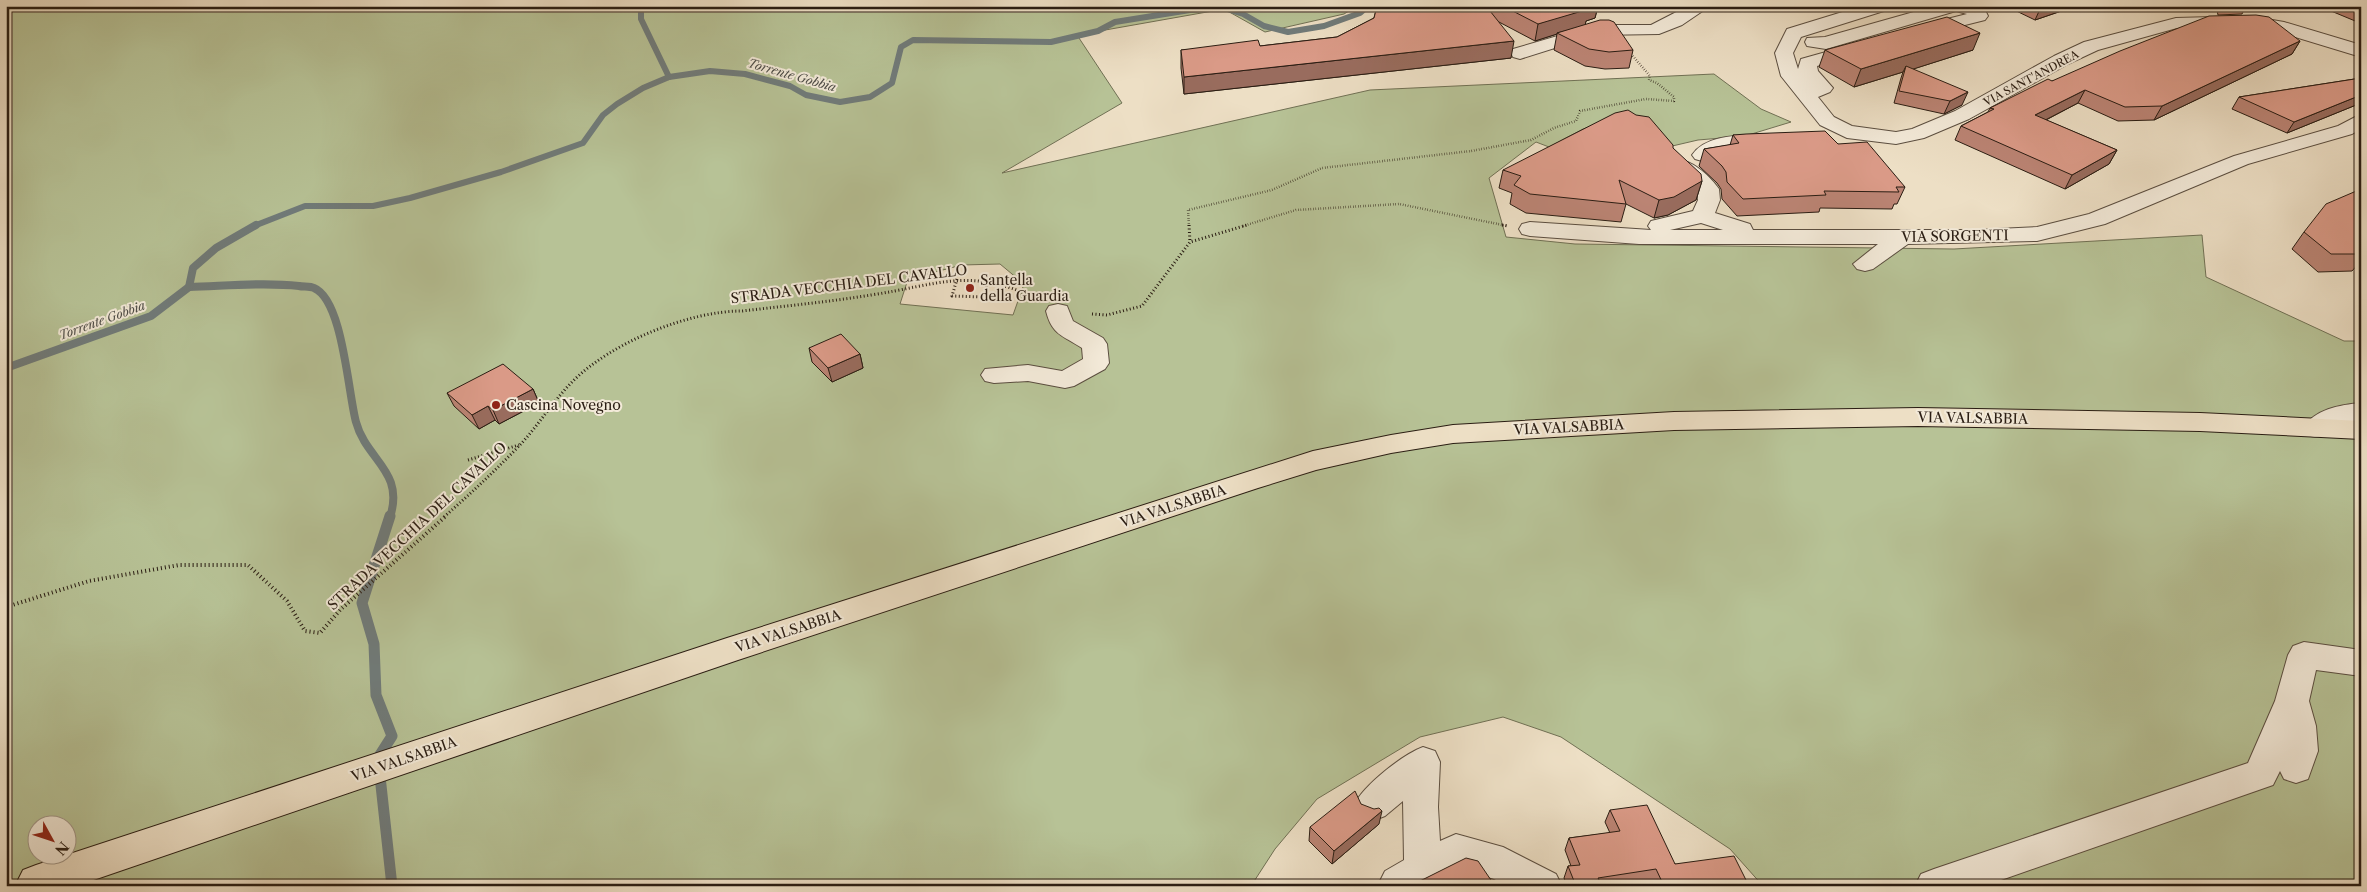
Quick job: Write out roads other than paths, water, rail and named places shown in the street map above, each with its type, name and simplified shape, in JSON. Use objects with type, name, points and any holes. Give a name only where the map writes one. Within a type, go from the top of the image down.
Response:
[{"type":"main road","name":"VIA VALSABBIA","points":[[36,882],[727,651],[1313,461],[1391,444],[1453,434],[1674,421],[1918,417],[2200,422],[2361,430]]},
{"type":"street","points":[[1520,53],[1595,30],[1653,30],[1674,22],[1701,6]]},
{"type":"street","points":[[1806,95],[1823,88],[1808,72],[1808,63],[1979,16],[1977,10],[1955,6],[1826,43],[1790,40],[1793,33],[1881,6]]},
{"type":"street","name":"VIA SANT'ANDREA","points":[[1790,40],[1784,52],[1791,76],[1827,121],[1847,132],[1874,137],[1896,138],[1917,134],[1962,115],[2061,60],[2091,46],[2176,23],[2249,21],[2278,26],[2361,51]]},
{"type":"street","points":[[1630,54],[1628,50],[1633,40],[1666,39],[1676,36],[1674,22]]},
{"type":"street","name":"VIA SORGENTI","points":[[1530,229],[1639,237],[1903,237],[2037,234],[2096,219],[2241,160],[2345,130],[2361,120]]},
{"type":"street","points":[[1812,132],[1837,127]]},
{"type":"street","points":[[1702,155],[1720,144],[1785,137]]},
{"type":"street","points":[[1680,165],[1708,189],[1709,200],[1702,216]]},
{"type":"street","points":[[1629,220],[1660,227],[1702,216],[1762,237]]},
{"type":"street","points":[[1865,264],[1903,237]]},
{"type":"street","points":[[994,375],[1028,372],[1066,380],[1096,363],[1094,344],[1062,325],[1058,311]]},
{"type":"street","points":[[2316,428],[2325,419],[2344,413],[2361,412]]},
{"type":"street","points":[[1934,886],[2261,774],[2292,701],[2304,656],[2361,663]]},
{"type":"street","points":[[2292,701],[2302,734],[2302,755],[2296,768]]},
{"type":"street","points":[[1372,805],[1423,762],[1420,807],[1410,876],[1456,851],[1503,864],[1542,886]]},
{"type":"waterway","points":[[641,6],[641,19],[669,77]]},
{"type":"waterway","name":"Torrente Gobbia","points":[[669,77],[710,71],[745,74],[790,86],[806,95],[840,102],[870,97],[892,83],[901,47],[913,40],[1051,42],[1098,31],[1115,22],[1190,10],[1224,8],[1243,14],[1264,26],[1288,32],[1324,26],[1360,13],[1368,6]]},
{"type":"waterway","name":"Torrente Gobbia","points":[[255,226],[305,206],[373,206],[410,198],[501,172],[583,143],[603,115],[617,104],[643,88],[669,77]]},
{"type":"waterway","name":"Torrente Gobbia","points":[[189,287],[193,268],[216,248],[255,226]]},
{"type":"waterway","points":[[189,287],[258,284],[285,285],[312,287],[324,296],[332,310],[338,328],[356,422],[361,435],[382,466],[392,488],[393,501],[390,517]]},
{"type":"waterway","name":"Torrente Gobbia","points":[[6,368],[151,316],[189,287]]},
{"type":"waterway","points":[[390,516],[362,603],[374,644],[376,695],[392,736],[378,758],[392,886]]},
{"type":"place","name":"Santella della Guardia","points":[[970,288]]},
{"type":"place","name":"Cascina Novegno","points":[[496,405]]}]
